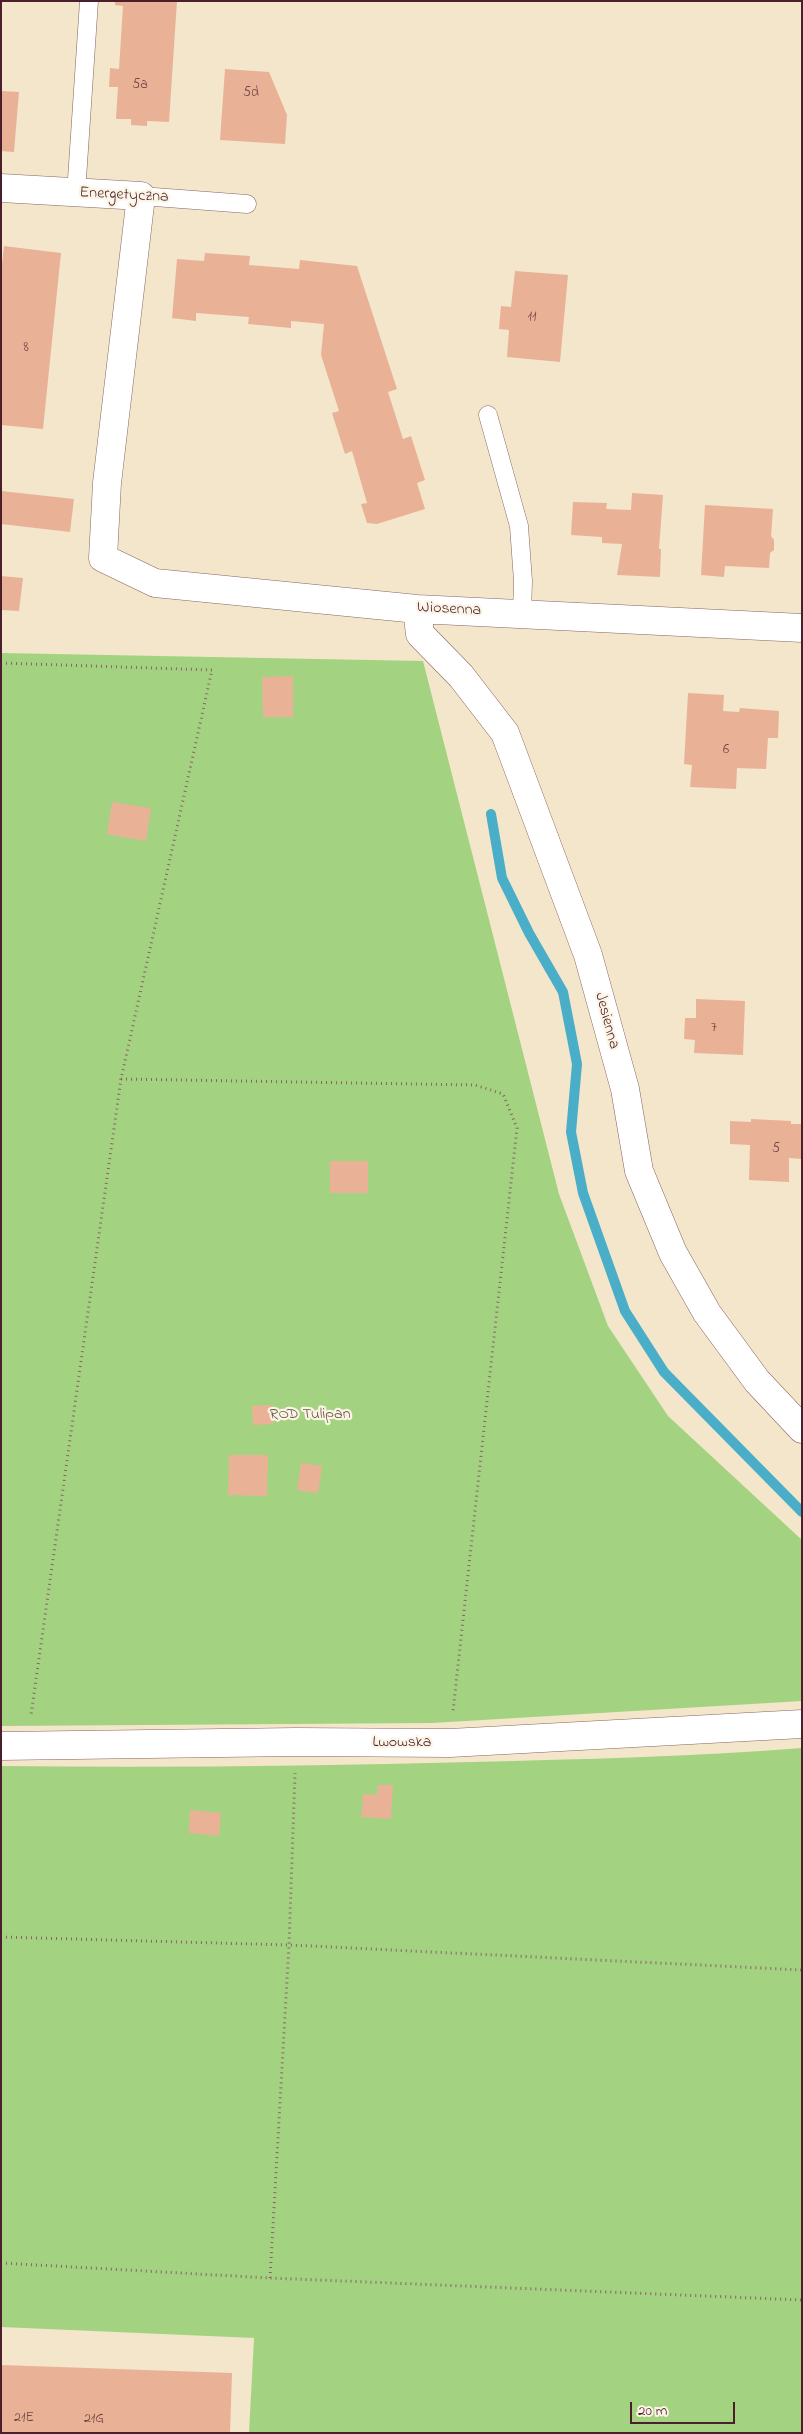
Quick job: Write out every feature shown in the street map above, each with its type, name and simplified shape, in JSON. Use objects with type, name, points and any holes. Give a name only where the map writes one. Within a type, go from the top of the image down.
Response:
[{"type":"street","name":"Energetyczna","points":[[1,188],[76,194],[141,196]]},
{"type":"street","name":"Wiosenna","points":[[141,196],[107,483],[103,558],[155,583],[417,609],[802,628]]},
{"type":"street","name":"Jesienna","points":[[417,609],[420,634],[461,676],[506,733],[588,955],[625,1089],[639,1171],[673,1254],[707,1313],[757,1381],[802,1429]]},
{"type":"street","name":"Lwowska","points":[[14,1747],[296,1742],[450,1743],[802,1724]]},
{"type":"lane","points":[[76,194],[89,1]]},
{"type":"lane","name":"Energetyczna","points":[[141,196],[247,204]]},
{"type":"lane","points":[[488,415],[519,526],[523,581],[522,613]]},
{"type":"path","points":[[1,663],[212,670],[121,1079],[14,1747]]},
{"type":"path","points":[[121,1079],[475,1085],[503,1094],[517,1128],[450,1743]]},
{"type":"path","points":[[270,2278],[288,1945],[296,1742]]},
{"type":"path","points":[[1,1937],[288,1945],[802,1970]]},
{"type":"path","points":[[1,2263],[270,2278],[802,2300]]},
{"type":"green space","name":"ROD Tulipan","points":[[1,653],[423,661],[559,1194],[608,1326],[668,1416],[802,1540],[802,1701],[432,1723],[1,1726]]},
{"type":"green space","points":[[802,1748],[802,2433],[249,2433],[254,2338],[1,2327],[1,1766],[295,1766],[637,1757],[720,1754]]},
{"type":"building","points":[[115,1],[177,1],[169,122],[147,121],[147,126],[131,125],[131,119],[116,119],[118,87],[109,87],[110,68],[119,69],[123,6],[115,5]]},
{"type":"building","points":[[225,69],[269,72],[287,115],[285,144],[220,140]]},
{"type":"building","points":[[1,91],[19,92],[14,152],[1,151]]},
{"type":"building","points":[[4,246],[61,253],[43,429],[1,425],[1,273]]},
{"type":"building","points":[[205,253],[250,256],[249,265],[299,269],[300,260],[357,266],[397,389],[388,392],[403,439],[411,436],[425,480],[417,483],[425,509],[377,524],[367,523],[361,504],[367,503],[352,451],[345,454],[332,413],[339,411],[321,355],[324,324],[291,321],[291,328],[248,324],[249,317],[196,313],[196,321],[172,318],[177,259],[204,261]]},
{"type":"building","points":[[515,271],[568,275],[560,362],[507,357],[509,330],[499,329],[501,306],[511,307]]},
{"type":"building","points":[[1,491],[74,499],[70,532],[1,524]]},
{"type":"building","points":[[632,493],[663,495],[659,549],[661,549],[660,577],[617,575],[622,544],[602,543],[602,537],[571,535],[573,502],[607,503],[606,509],[631,510]]},
{"type":"building","points":[[705,505],[773,509],[771,536],[774,540],[774,550],[770,553],[769,568],[725,566],[724,577],[701,575]]},
{"type":"building","points":[[1,576],[23,578],[19,611],[1,610]]},
{"type":"building","points":[[293,676],[293,717],[263,717],[262,677]]},
{"type":"building","points":[[688,693],[724,695],[723,711],[739,712],[740,708],[779,711],[778,738],[768,738],[766,769],[737,768],[736,789],[690,787],[692,765],[684,764]]},
{"type":"building","points":[[112,802],[151,808],[146,841],[107,834]]},
{"type":"building","points":[[696,999],[745,1001],[743,1055],[694,1053],[695,1040],[684,1039],[685,1018],[696,1018]]},
{"type":"building","points":[[751,1119],[791,1121],[791,1124],[802,1124],[802,1159],[789,1158],[789,1182],[749,1180],[750,1145],[730,1144],[730,1121],[751,1122]]},
{"type":"building","points":[[330,1161],[368,1161],[368,1193],[330,1193]]},
{"type":"building","points":[[272,1405],[273,1424],[253,1425],[252,1406]]},
{"type":"building","points":[[229,1455],[268,1455],[267,1496],[228,1495]]},
{"type":"building","points":[[301,1463],[322,1466],[318,1493],[297,1490]]},
{"type":"building","points":[[378,1785],[393,1785],[391,1819],[361,1817],[363,1794],[377,1795]]},
{"type":"building","points":[[190,1810],[221,1813],[219,1836],[189,1833]]},
{"type":"building","points":[[1,2365],[232,2373],[230,2433],[1,2433]]},
{"type":"waterway","points":[[491,814],[502,878],[529,933],[563,992],[577,1064],[571,1132],[583,1193],[625,1311],[664,1372],[802,1512]]}]
